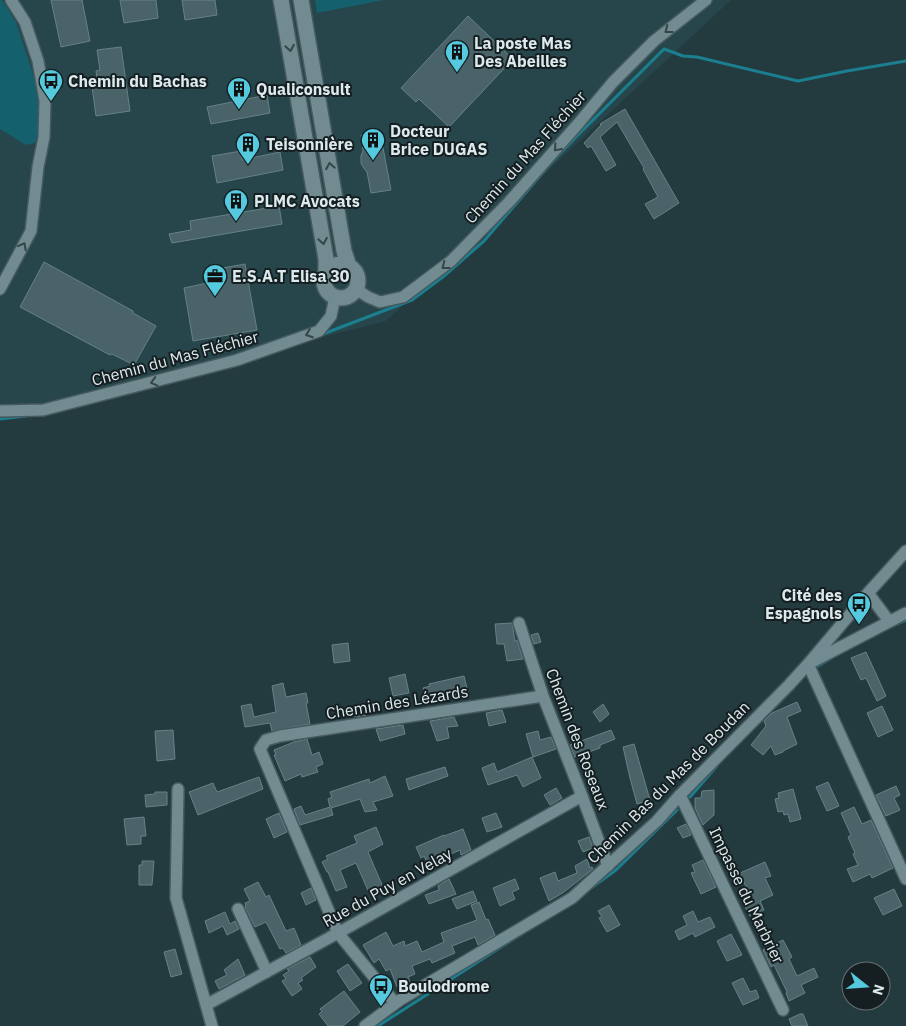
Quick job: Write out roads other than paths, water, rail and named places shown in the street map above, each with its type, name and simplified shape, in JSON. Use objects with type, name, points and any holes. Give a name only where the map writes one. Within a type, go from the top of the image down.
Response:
[{"type":"main road","points":[[281,0],[326,259],[324,285],[327,292],[341,298],[347,297],[356,289],[357,276],[349,266],[335,264],[326,272]]},
{"type":"main road","points":[[301,0],[344,251],[349,266]]},
{"type":"street","points":[[0,289],[31,231],[38,167],[44,137],[45,100],[38,61],[24,22],[11,0]]},
{"type":"street","name":"Chemin du Mas Fléchier","points":[[356,289],[380,302],[403,297],[451,261],[509,202],[613,82],[654,41],[706,0]]},
{"type":"street","name":"Chemin du Mas Fléchier","points":[[0,412],[43,410],[237,360],[319,331],[331,316],[335,297]]},
{"type":"street","name":"Chemin Bas du Mas de Boudan","points":[[365,1026],[395,1003],[572,898],[656,821],[789,686],[906,551]]},
{"type":"street","points":[[868,593],[889,622]]},
{"type":"street","points":[[906,613],[808,664],[906,879]]},
{"type":"street","name":"Chemin des Roseaux","points":[[519,623],[543,696],[608,866]]},
{"type":"street","name":"Chemin des Lézards","points":[[338,933],[260,749],[266,740],[280,736],[543,696]]},
{"type":"street","points":[[178,789],[176,898],[212,1026]]},
{"type":"street","name":"Impasse du Marbrier","points":[[680,795],[783,1010]]},
{"type":"street","name":"Rue du Puy en Velay","points":[[206,1005],[582,796]]},
{"type":"street","points":[[238,909],[267,972]]},
{"type":"street","points":[[338,933],[395,1003]]},
{"type":"waterway","points":[[323,334],[412,300],[444,276],[484,241],[552,162],[664,49],[683,56],[697,57],[798,81],[906,61]]},
{"type":"waterway","points":[[0,419],[26,416]]},
{"type":"waterway","points":[[895,625],[906,620]]},
{"type":"waterway","points":[[818,666],[828,660]]},
{"type":"waterway","points":[[690,797],[716,767]]},
{"type":"waterway","points":[[591,888],[616,870],[677,810]]},
{"type":"waterway","points":[[378,1026],[523,933]]},
{"type":"place","name":"La poste Mas Des Abeilles","points":[[457,73]]},
{"type":"place","name":"Chemin du Bachas","points":[[51,102]]},
{"type":"place","name":"Qualiconsult","points":[[239,110]]},
{"type":"place","name":"Docteur Brice DUGAS","points":[[373,161]]},
{"type":"place","name":"Teisonnière","points":[[248,165]]},
{"type":"place","name":"PLMC Avocats","points":[[236,222]]},
{"type":"place","name":"E.S.A.T Elisa 30","points":[[215,297]]},
{"type":"place","name":"Cité des Espagnols","points":[[859,625]]},
{"type":"place","name":"Boulodrome","points":[[381,1007]]}]
